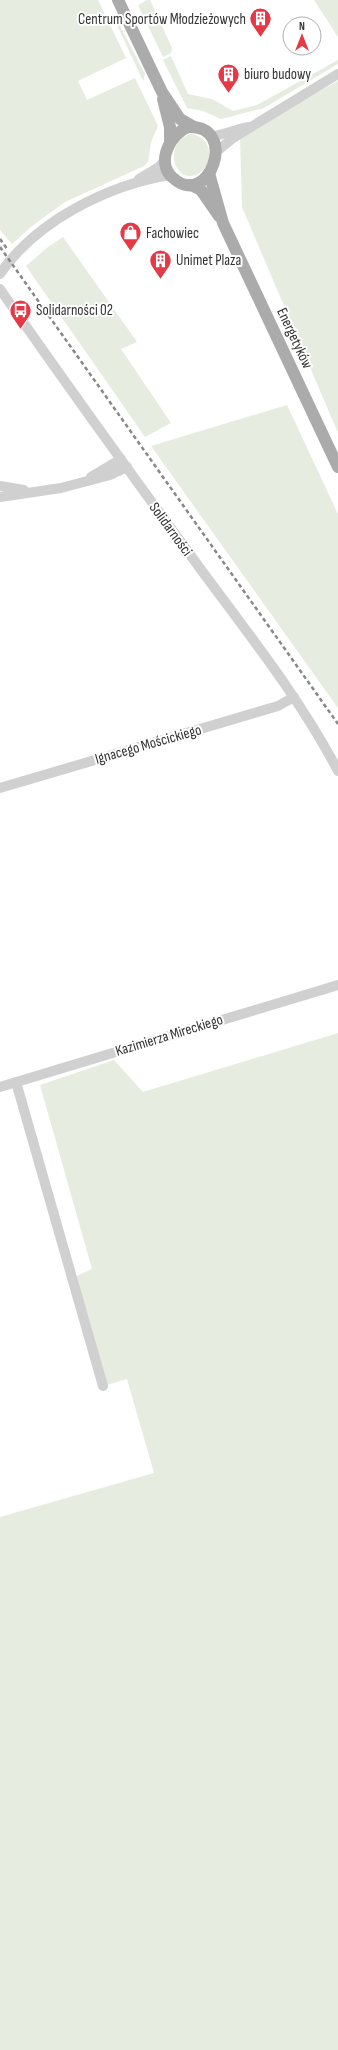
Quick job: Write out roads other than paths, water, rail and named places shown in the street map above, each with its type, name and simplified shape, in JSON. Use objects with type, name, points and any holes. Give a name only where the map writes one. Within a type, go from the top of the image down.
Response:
[{"type":"main road","points":[[118,0],[162,92],[180,119],[194,127]]},
{"type":"main road","points":[[162,92],[170,127],[170,143],[165,160],[170,175],[179,182],[191,185],[203,181],[214,162],[216,152],[210,136],[200,128],[194,127],[183,129],[170,143]]},
{"type":"main road","name":"Energetyków","points":[[209,173],[223,223]]},
{"type":"main road","name":"Energetyków","points":[[191,185],[201,190],[223,223],[338,467]]},
{"type":"street","points":[[216,152],[224,144],[338,74]]},
{"type":"street","points":[[210,136],[216,136],[235,129],[253,126]]},
{"type":"street","points":[[0,274],[20,248],[43,229],[68,212],[151,172],[165,160]]},
{"type":"street","points":[[116,190],[170,175]]},
{"type":"street","name":"Solidarności","points":[[1,290],[124,463],[294,697],[320,736],[338,771]]},
{"type":"street","points":[[0,497],[61,488],[84,481],[110,476],[124,463]]},
{"type":"street","points":[[0,486],[34,492]]},
{"type":"street","name":"Ignacego Mościckiego","points":[[0,788],[278,706],[294,697]]},
{"type":"street","name":"Kazimierza Mireckiego","points":[[0,1087],[338,985]]},
{"type":"street","points":[[16,1082],[103,1386]]},
{"type":"railway","points":[[0,239],[8,250]]},
{"type":"railway","points":[[0,247],[338,724]]},
{"type":"place","name":"Centrum Sportów Młodzieżowych","points":[[261,38]]},
{"type":"place","name":"biuro budowy","points":[[228,94]]},
{"type":"place","name":"Fachowiec","points":[[131,252]]},
{"type":"place","name":"Unimet Plaza","points":[[160,280]]},
{"type":"place","name":"Solidarności 02","points":[[21,330]]}]
